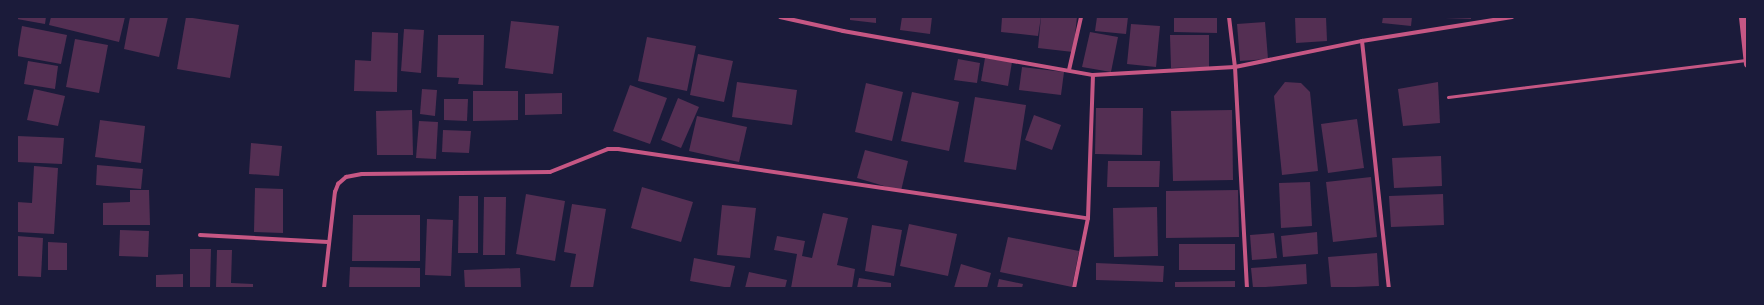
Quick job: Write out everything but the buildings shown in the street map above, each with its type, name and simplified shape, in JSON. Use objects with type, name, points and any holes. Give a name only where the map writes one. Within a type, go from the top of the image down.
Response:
[{"type":"street","points":[[780,17],[843,31],[1093,75],[1235,67],[1362,41],[1512,17]]},
{"type":"street","points":[[1069,70],[1081,17]]},
{"type":"street","points":[[1228,17],[1235,67],[1247,288]]},
{"type":"street","points":[[1742,17],[1747,62]]},
{"type":"street","points":[[1362,41],[1389,288]]},
{"type":"street","points":[[1074,288],[1088,218],[1093,75]]},
{"type":"street","points":[[324,288],[328,242],[335,192],[338,184],[346,177],[362,174],[550,172],[608,149],[618,149],[1088,218]]},
{"type":"street","points":[[200,234],[328,242]]},
{"type":"lane","points":[[1448,97],[1747,62]]}]
